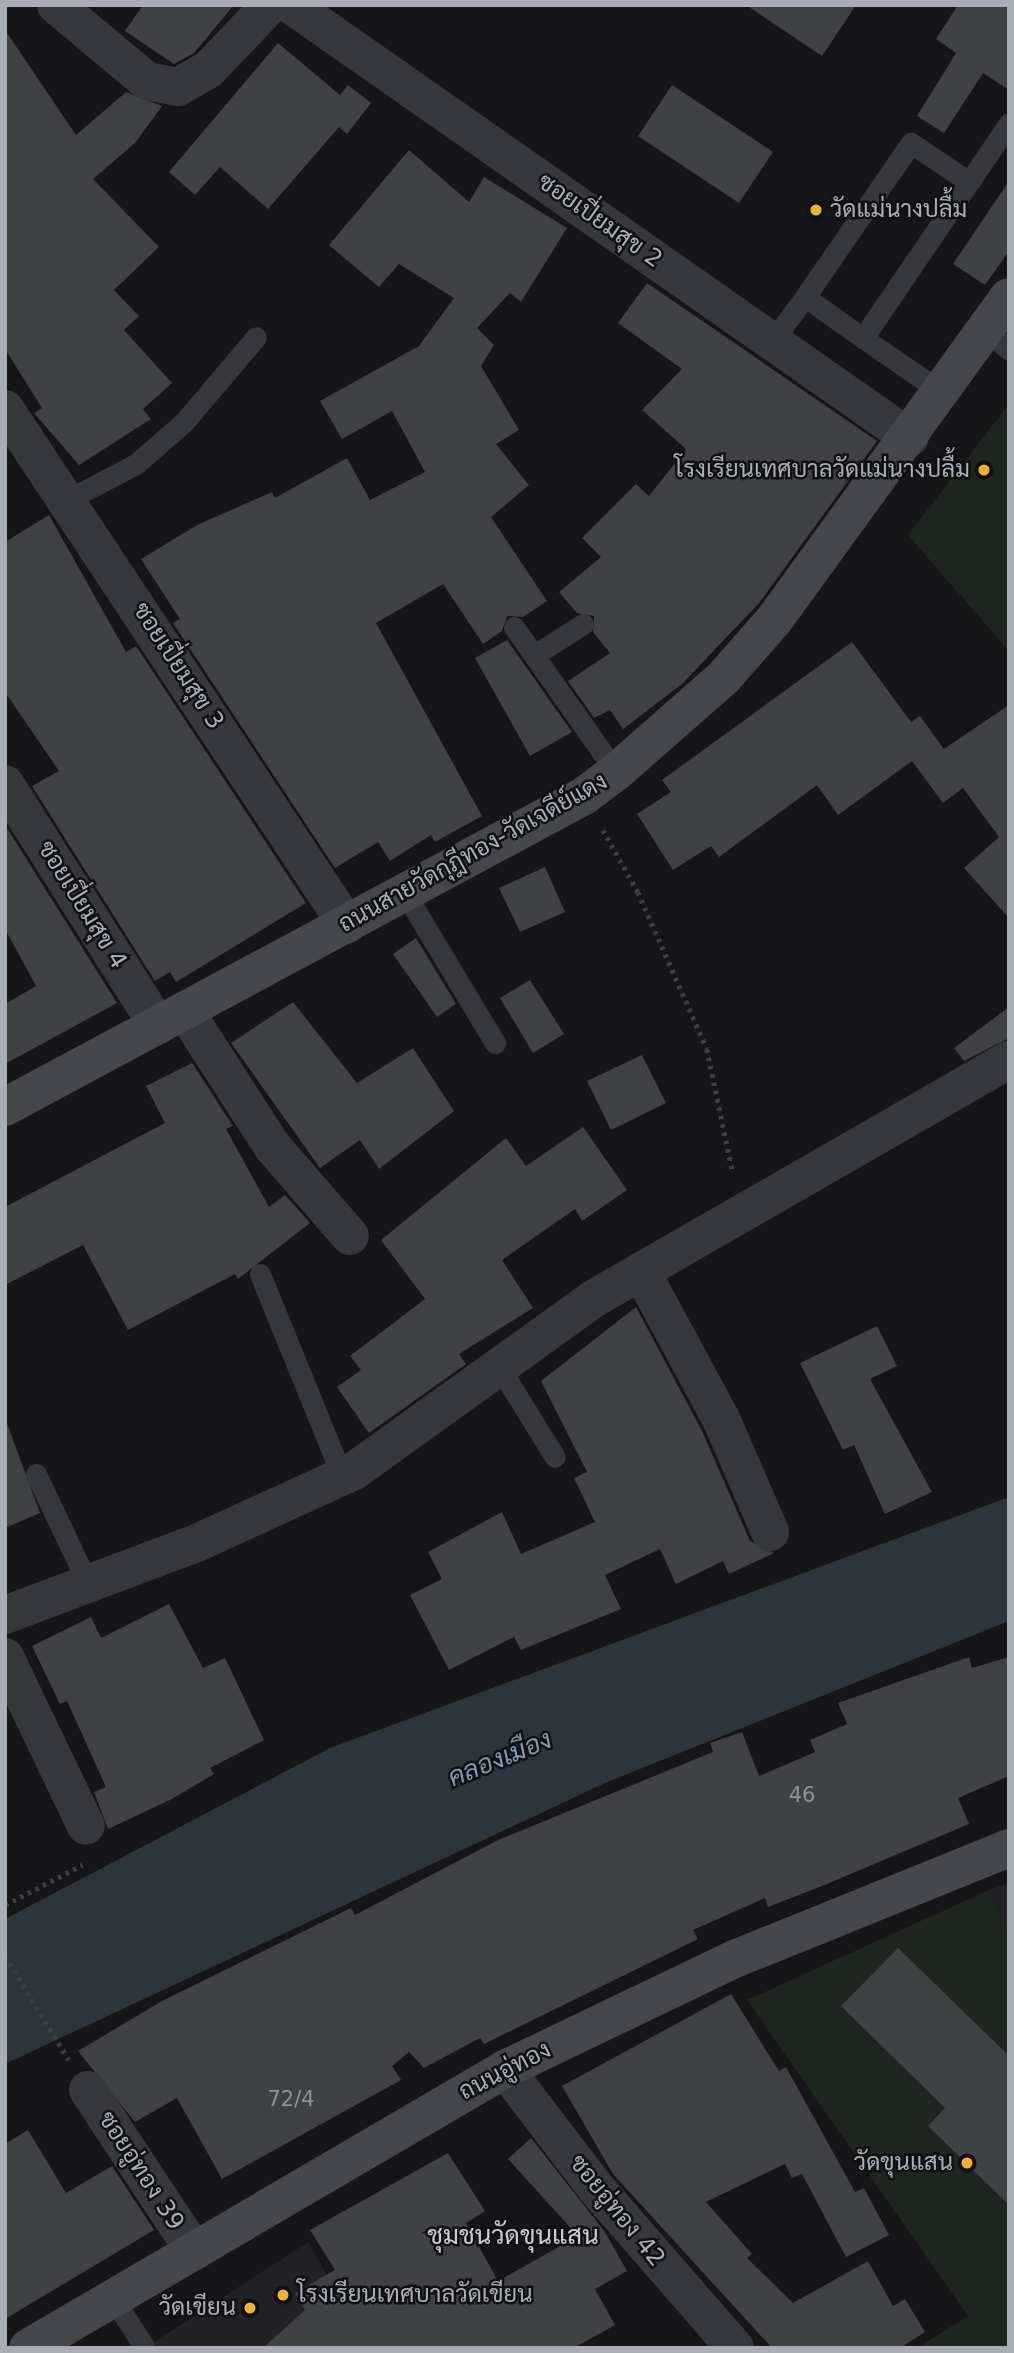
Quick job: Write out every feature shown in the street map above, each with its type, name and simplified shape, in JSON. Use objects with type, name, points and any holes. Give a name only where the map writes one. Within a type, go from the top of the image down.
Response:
[{"type":"main road","name":"ถนนสายวัดกุฎีทอง-วัดเจดีย์แดง","points":[[5,1107],[584,796],[617,772],[724,677],[774,620],[943,393],[997,340],[1009,297]]},
{"type":"main road","name":"ถนนอู่ทอง","points":[[28,2348],[505,2069],[737,1958],[1009,1848]]},
{"type":"street","points":[[56,5],[147,81],[178,87],[208,70],[270,5]]},
{"type":"street","name":"ซอยเปี่ยมสุข 2","points":[[291,5],[910,438]]},
{"type":"street","name":"ซอยเปี่ยมสุข 3","points":[[5,410],[346,925]]},
{"type":"street","name":"ซอยเปี่ยมสุข 4","points":[[5,784],[171,1019],[272,1146],[350,1236]]},
{"type":"street","points":[[5,1615],[199,1542],[342,1476],[501,1370],[641,1270],[1009,1060]]},
{"type":"street","points":[[641,1270],[722,1422],[769,1532]]},
{"type":"street","points":[[5,1657],[86,1826]]},
{"type":"street","name":"ซอยอู่ทอง 42","points":[[505,2069],[596,2189],[735,2348]]},
{"type":"street","name":"ซอยอู่ทอง 39","points":[[88,2090],[194,2251]]},
{"type":"lane","points":[[863,338],[1009,123]]},
{"type":"lane","points":[[772,341],[911,143],[969,182]]},
{"type":"lane","points":[[805,297],[943,393]]},
{"type":"lane","points":[[67,500],[136,464],[184,422],[256,337]]},
{"type":"lane","points":[[534,655],[583,624]]},
{"type":"lane","points":[[514,627],[617,772]]},
{"type":"lane","points":[[405,893],[495,1043]]},
{"type":"lane","points":[[260,1274],[342,1476]]},
{"type":"lane","points":[[501,1370],[555,1457]]},
{"type":"lane","points":[[36,1474],[88,1584]]},
{"type":"lane","points":[[113,2298],[145,2348]]},
{"type":"path","points":[[584,796],[638,891],[707,1049],[719,1129],[745,1210]]},
{"type":"path","points":[[5,1905],[101,1855],[86,1826]]},
{"type":"path","points":[[5,1956],[88,2090]]},
{"type":"shaded area","name":"โรงเรียนเทศบาลวัดแม่นางปลื้ม","points":[[1009,404],[1009,651],[908,535]]},
{"type":"shaded area","points":[[1009,1883],[1009,1930],[989,1890]]},
{"type":"shaded area","points":[[989,1890],[1009,1930],[1009,2348],[917,2348],[968,2316],[747,2000]]},
{"type":"shaded area","name":"โรงเรียนเทศบาลวัดเขียน","points":[[308,2242],[369,2348],[145,2348]]},
{"type":"water","name":"คลองเมือง","points":[[1009,1497],[1009,1621],[605,1783],[5,2064],[5,1919],[330,1748]]},
{"type":"building","points":[[143,5],[234,5],[194,53],[174,64],[125,31]]},
{"type":"building","points":[[746,5],[856,5],[822,56]]},
{"type":"building","points":[[958,5],[1009,5],[1009,90],[983,73],[944,133],[917,116],[956,53],[936,39]]},
{"type":"building","points":[[5,30],[76,135],[126,92],[162,106],[135,143],[93,179],[159,247],[114,290],[139,316],[124,330],[172,383],[143,409],[151,419],[79,465],[34,413],[42,408],[5,349]]},
{"type":"building","points":[[278,43],[340,95],[348,85],[371,103],[347,134],[339,127],[268,209],[220,167],[195,195],[169,172]]},
{"type":"building","points":[[672,85],[773,152],[739,203],[638,136]]},
{"type":"building","points":[[409,150],[469,202],[484,177],[567,228],[521,302],[510,293],[477,328],[494,345],[481,366],[519,430],[496,444],[529,485],[491,517],[547,601],[523,617],[507,616],[502,631],[483,644],[443,584],[376,623],[482,816],[435,842],[431,835],[390,861],[378,842],[335,868],[173,623],[180,619],[141,559],[197,525],[272,492],[275,498],[347,458],[370,500],[425,472],[392,411],[342,439],[320,401],[419,346],[454,298],[399,264],[379,287],[329,245]]},
{"type":"building","points":[[1009,181],[1009,251],[985,285],[953,264]]},
{"type":"building","points":[[647,283],[877,441],[759,603],[682,684],[623,729],[610,710],[594,718],[568,681],[610,653],[593,632],[594,616],[577,613],[559,592],[601,557],[582,538],[636,484],[649,496],[686,449],[642,410],[682,369],[618,323]]},
{"type":"building","points":[[49,515],[126,652],[136,646],[306,903],[176,982],[170,972],[155,981],[32,786],[59,771],[5,692],[5,542]]},
{"type":"building","points":[[507,640],[572,732],[530,756],[475,658]]},
{"type":"building","points":[[852,642],[911,722],[920,716],[944,749],[1009,705],[1009,918],[964,868],[999,837],[963,788],[943,803],[912,761],[838,815],[817,785],[719,857],[711,846],[673,870],[637,814],[671,792],[662,780]]},
{"type":"building","points":[[5,825],[117,1003],[5,1064],[5,1004],[36,986],[5,929]]},
{"type":"building","points":[[545,867],[565,912],[520,932],[499,888]]},
{"type":"building","points":[[416,938],[456,1004],[437,1017],[393,954]]},
{"type":"building","points":[[530,980],[564,1034],[533,1053],[500,998]]},
{"type":"building","points":[[293,1002],[357,1083],[413,1048],[454,1111],[379,1169],[360,1140],[320,1168],[231,1043]]},
{"type":"building","points":[[1009,1007],[1009,1038],[964,1061],[954,1048]]},
{"type":"building","points":[[642,1055],[666,1103],[611,1130],[587,1081]]},
{"type":"building","points":[[192,1063],[233,1126],[226,1129],[269,1207],[285,1195],[310,1223],[238,1279],[235,1274],[128,1330],[83,1245],[5,1285],[5,1207],[165,1123],[146,1086]]},
{"type":"building","points":[[583,1127],[627,1190],[582,1221],[575,1209],[502,1260],[533,1308],[459,1354],[466,1364],[369,1433],[337,1387],[361,1370],[350,1356],[425,1299],[381,1240],[506,1138],[526,1166]]},
{"type":"building","points":[[636,1307],[702,1431],[750,1541],[774,1553],[729,1574],[723,1561],[676,1584],[660,1549],[605,1575],[621,1609],[521,1650],[514,1637],[449,1670],[410,1595],[442,1579],[428,1552],[502,1512],[521,1554],[595,1522],[574,1478],[587,1472],[541,1381]]},
{"type":"building","points":[[877,1326],[897,1366],[870,1379],[932,1492],[885,1514],[854,1445],[843,1450],[800,1363]]},
{"type":"building","points":[[5,1418],[40,1513],[5,1528]]},
{"type":"building","points":[[169,1604],[203,1668],[225,1658],[264,1740],[210,1768],[214,1774],[172,1799],[108,1829],[94,1792],[106,1787],[67,1701],[60,1704],[32,1646],[91,1617],[101,1638]]},
{"type":"building","points":[[969,1657],[972,1668],[1009,1657],[1009,1776],[958,1798],[969,1824],[768,1907],[765,1898],[693,1930],[698,1939],[484,2044],[480,2038],[424,2068],[409,2052],[392,2066],[401,2080],[222,2179],[177,2098],[135,2122],[78,2051],[162,2001],[351,1908],[355,1915],[498,1840],[713,1752],[710,1743],[742,1732],[759,1776],[815,1752],[810,1740],[847,1724],[838,1703]]},
{"type":"building","points":[[898,1948],[1009,2056],[1009,2205],[928,2126],[945,2108],[841,2006]]},
{"type":"building","points":[[731,1994],[779,2071],[786,2067],[855,2192],[864,2188],[889,2235],[846,2257],[802,2174],[792,2178],[785,2164],[706,2202],[752,2254],[747,2258],[793,2303],[868,2261],[893,2306],[905,2299],[925,2332],[900,2348],[772,2348],[613,2174],[562,2086]]},
{"type":"building","points":[[28,2130],[66,2193],[112,2166],[154,2230],[5,2319],[5,2144]]},
{"type":"building","points":[[531,2138],[605,2232],[627,2271],[595,2289],[615,2325],[574,2348],[263,2348],[305,2310],[295,2293],[335,2270],[310,2230],[448,2153],[485,2211],[466,2223],[498,2281],[578,2236],[508,2159]]},
{"type":"place","name":"วัดแม่นางปลื้ม","points":[[816,210]]},
{"type":"place","name":"โรงเรียนเทศบาลวัดแม่นางปลื้ม","points":[[984,470]]},
{"type":"place","name":"วัดขุนแสน","points":[[967,2163]]},
{"type":"place","name":"โรงเรียนเทศบาลวัดเขียน","points":[[283,2295]]},
{"type":"place","name":"วัดเขียน","points":[[250,2308]]},
{"type":"district","name":"ชุมชนวัดขุนแสน","points":[[513,2236]]}]
